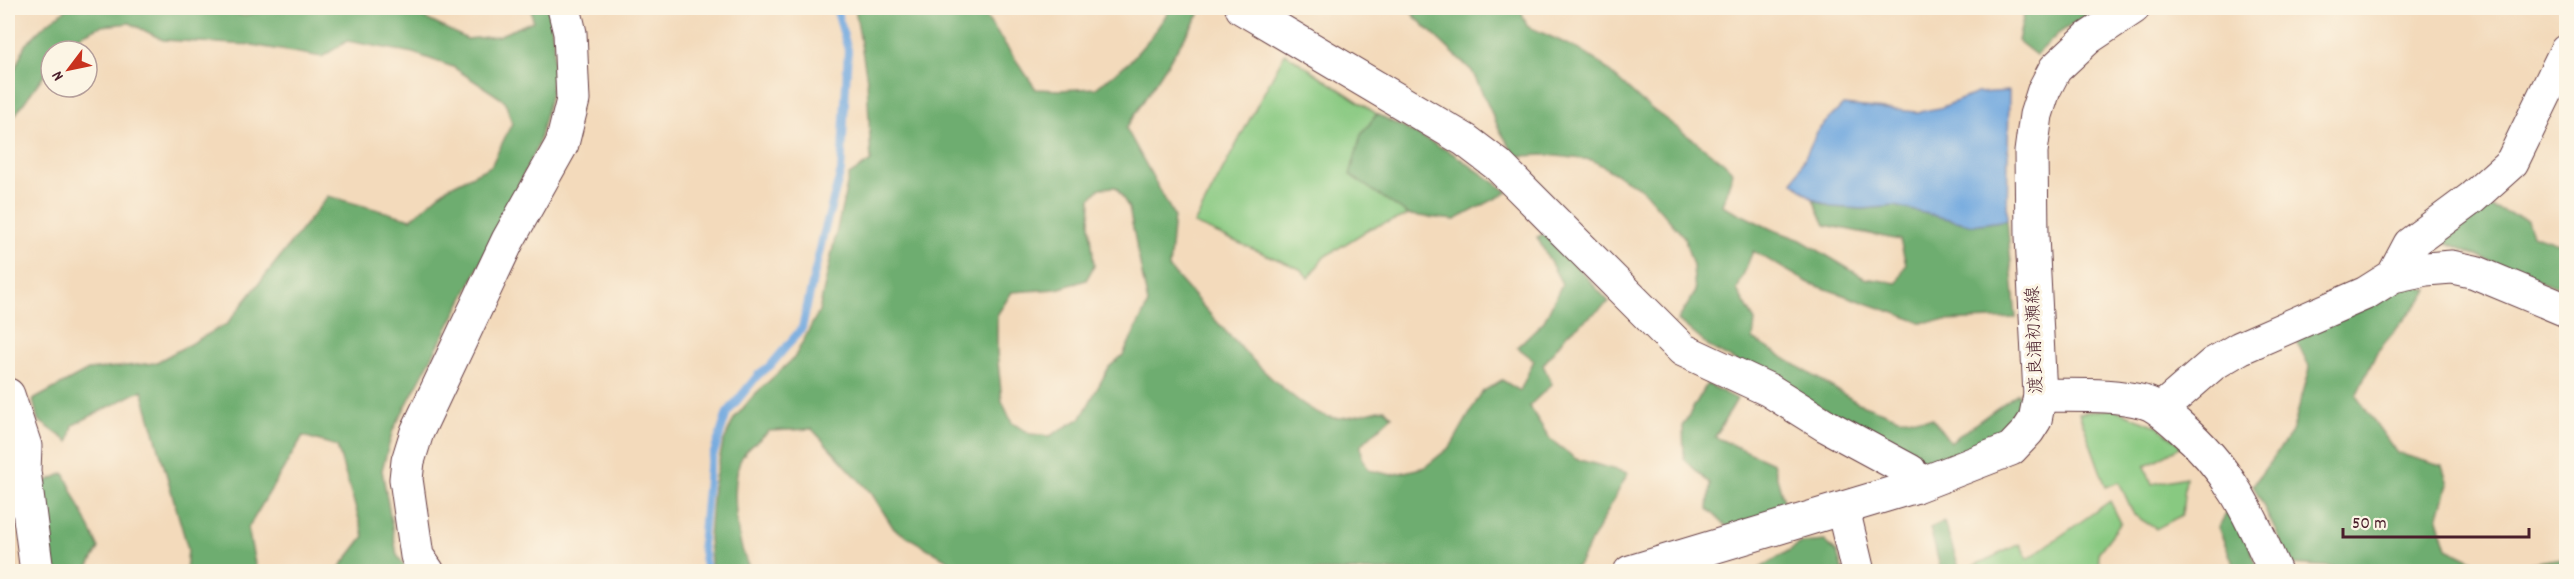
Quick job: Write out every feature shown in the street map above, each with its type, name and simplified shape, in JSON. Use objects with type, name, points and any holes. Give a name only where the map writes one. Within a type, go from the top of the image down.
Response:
[{"type":"street","points":[[428,572],[417,556],[406,479],[408,460],[417,432],[508,240],[562,144],[573,100],[570,33],[564,8]]},
{"type":"street","points":[[1242,8],[1465,140],[1498,165],[1683,350],[1769,390],[1825,425],[1910,471],[1913,487]]},
{"type":"street","name":"渡良浦初瀬線","points":[[1630,572],[1913,487],[2011,449],[2028,431],[2035,420],[2040,395],[2032,236],[2031,152],[2036,115],[2044,90],[2055,69],[2088,38],[2133,8]]},
{"type":"street","points":[[2393,276],[2410,244],[2472,198],[2512,162],[2566,51]]},
{"type":"street","points":[[2160,410],[2213,364],[2240,348],[2366,293],[2393,276],[2426,269],[2452,267],[2475,272],[2566,310]]},
{"type":"street","points":[[8,395],[25,446],[24,471],[37,572]]},
{"type":"street","points":[[2040,395],[2115,398],[2145,402],[2160,410],[2202,445],[2235,488],[2275,572]]},
{"type":"street","points":[[1844,509],[1858,572]]},
{"type":"green space","points":[[68,8],[215,8],[245,16],[265,8],[404,8],[467,39],[498,36],[533,21],[531,8],[549,8],[554,46],[551,93],[538,145],[465,295],[393,430],[382,470],[397,555],[408,571],[337,571],[364,536],[337,446],[303,436],[248,528],[256,569],[252,572],[186,571],[188,549],[142,390],[73,425],[69,442],[38,420],[33,400],[88,370],[155,363],[227,324],[328,196],[411,219],[447,188],[491,166],[512,123],[505,101],[453,67],[413,53],[347,41],[322,57],[252,45],[163,40],[130,23],[101,26],[72,39],[39,39],[39,82],[8,125],[8,86],[25,45],[45,25]]},
{"type":"green space","points":[[855,8],[980,8],[1036,89],[1060,90],[1096,88],[1129,62],[1151,37],[1171,8],[1197,8],[1199,15],[1126,128],[1174,216],[1169,268],[1248,355],[1295,398],[1317,412],[1335,418],[1385,409],[1392,416],[1361,445],[1362,458],[1369,470],[1392,475],[1425,467],[1451,446],[1482,392],[1502,380],[1520,391],[1534,360],[1517,347],[1544,321],[1562,284],[1537,237],[1546,233],[1609,302],[1567,334],[1543,365],[1552,384],[1529,406],[1550,439],[1576,459],[1628,473],[1578,566],[1568,571],[966,571],[894,529],[872,494],[812,429],[769,431],[744,454],[738,468],[736,482],[736,516],[742,548],[752,571],[712,572],[709,539],[713,487],[723,443],[734,419],[754,395],[794,358],[819,311],[849,175],[871,161],[867,80]],"holes":[[[1116,187],[1129,208],[1148,304],[1123,355],[1109,367],[1081,418],[1050,436],[1031,434],[1012,423],[1002,401],[997,352],[997,315],[1012,292],[1057,289],[1086,280],[1094,266],[1090,223],[1091,198],[1100,188]]]},
{"type":"green space","points":[[1410,8],[1520,8],[1527,26],[1580,50],[1601,64],[1640,100],[1723,162],[1733,172],[1722,205],[1771,229],[1801,240],[1864,278],[1897,283],[1906,264],[1900,240],[1825,225],[1813,199],[1832,207],[1863,209],[1895,206],[1973,225],[2007,220],[2016,318],[1920,322],[1809,283],[1753,251],[1737,290],[1755,321],[1753,339],[1858,403],[1899,418],[1933,419],[1950,442],[2018,393],[2024,408],[2002,439],[1931,462],[1907,454],[1711,348],[1678,320],[1695,293],[1693,266],[1684,237],[1642,189],[1592,160],[1547,155],[1516,156],[1500,131],[1472,71],[1414,16]]},
{"type":"green space","points":[[2020,8],[2097,8],[2059,33],[2036,55],[2018,41],[2025,10]]},
{"type":"green space","points":[[1285,53],[1377,114],[1361,135],[1351,175],[1409,215],[1371,228],[1324,257],[1309,278],[1300,269],[1194,224]]},
{"type":"green space","points":[[1377,114],[1452,153],[1508,192],[1455,220],[1409,215],[1350,175],[1361,135]]},
{"type":"green space","points":[[2482,204],[2527,220],[2532,234],[2566,246],[2566,290],[2507,269],[2441,240]]},
{"type":"green space","points":[[2406,284],[2429,290],[2377,352],[2356,396],[2397,453],[2442,466],[2448,484],[2438,519],[2447,548],[2491,570],[2561,558],[2564,571],[2351,572],[2344,568],[2292,564],[2253,485],[2292,432],[2310,368],[2295,338]]},
{"type":"green space","points":[[1707,384],[1737,399],[1715,437],[1773,463],[1786,509],[1728,528],[1708,509],[1710,484],[1684,459],[1683,425]]},
{"type":"green space","points":[[2113,409],[2157,426],[2182,446],[2145,466],[2152,484],[2186,477],[2182,515],[2156,529],[2134,515],[2119,482],[2106,487],[2079,413]]},
{"type":"green space","points":[[64,473],[99,548],[86,571],[49,571],[32,488]]},
{"type":"green space","points":[[2110,501],[2121,523],[2098,553],[2100,571],[1960,572],[2020,544],[2028,559]]},
{"type":"green space","points":[[2233,503],[2259,571],[2236,571],[2218,527]]},
{"type":"green space","points":[[1944,522],[1960,571],[1941,571],[1930,528]]},
{"type":"green space","points":[[1825,541],[1837,553],[1843,572],[1754,572],[1801,543]]},
{"type":"water","points":[[2009,91],[2007,220],[1973,225],[1895,206],[1863,209],[1832,207],[1813,199],[1793,182],[1818,130],[1843,105],[1917,112],[1940,108],[1977,93]]},
{"type":"waterway","points":[[707,572],[702,545],[709,468],[727,413],[758,375],[771,365],[802,328],[841,171],[848,50],[836,8]]}]
